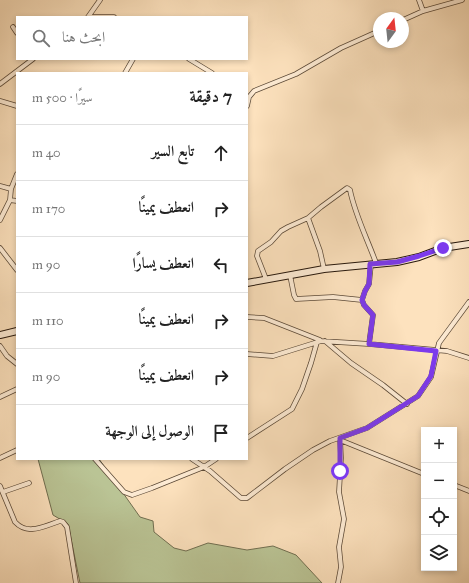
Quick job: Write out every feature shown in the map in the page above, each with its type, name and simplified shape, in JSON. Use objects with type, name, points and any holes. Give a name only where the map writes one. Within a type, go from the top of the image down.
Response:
[{"type":"street","points":[[91,16],[100,0]]},
{"type":"street","points":[[419,0],[423,11]]},
{"type":"street","points":[[409,17],[423,11],[462,0]]},
{"type":"street","points":[[13,27],[16,32]]},
{"type":"street","points":[[248,97],[260,88],[296,74],[341,48],[373,34]]},
{"type":"street","points":[[0,84],[32,60]]},
{"type":"street","points":[[126,72],[132,60]]},
{"type":"street","points":[[190,60],[204,71]]},
{"type":"street","points":[[0,101],[16,106]]},
{"type":"street","points":[[0,220],[10,200],[16,177]]},
{"type":"street","points":[[0,186],[12,190]]},
{"type":"street","points":[[266,279],[257,256],[258,251],[288,227],[308,218],[346,188],[349,188],[356,214],[366,236],[373,263],[369,284],[362,300],[364,305],[373,315],[369,344]]},
{"type":"street","points":[[10,200],[16,201]]},
{"type":"street","points":[[308,218],[320,251],[324,269]]},
{"type":"street","points":[[248,283],[324,269],[373,263],[397,262],[443,248],[469,244]]},
{"type":"street","points":[[0,248],[16,269]]},
{"type":"street","points":[[290,275],[296,298],[333,297],[362,300]]},
{"type":"street","points":[[194,460],[245,499],[302,457],[323,445],[367,428],[418,396],[428,383],[439,343],[469,302]]},
{"type":"street","points":[[248,317],[264,318],[321,341],[407,404]]},
{"type":"street","points":[[0,335],[16,332]]},
{"type":"street","points":[[248,437],[292,410],[321,341]]},
{"type":"street","points":[[248,354],[273,356],[321,341],[453,352],[469,358]]},
{"type":"street","points":[[0,346],[16,363]]},
{"type":"street","points":[[0,397],[16,389]]},
{"type":"street","points":[[340,439],[421,473]]},
{"type":"street","points":[[338,583],[341,567],[339,546],[344,519],[339,492],[341,458],[340,439]]},
{"type":"street","points":[[0,458],[16,450]]},
{"type":"street","points":[[96,460],[124,492],[132,495],[204,467],[214,460]]},
{"type":"street","points":[[3,492],[28,483]]},
{"type":"street","points":[[0,486],[15,522],[19,526],[35,530],[60,521],[65,524],[67,527],[76,583]]},
{"type":"street","points":[[457,486],[469,491]]},
{"type":"green space","points":[[38,460],[100,460],[140,517],[153,521],[154,532],[174,548],[186,551],[208,543],[247,550],[273,546],[296,555],[322,583],[80,583],[68,524],[53,515]]},
{"type":"route","points":[[340,471],[340,438],[367,428],[384,419],[418,396],[428,383],[431,376],[436,351],[369,344],[373,315],[364,305],[362,300],[369,284],[370,264],[397,262],[443,248]]}]
